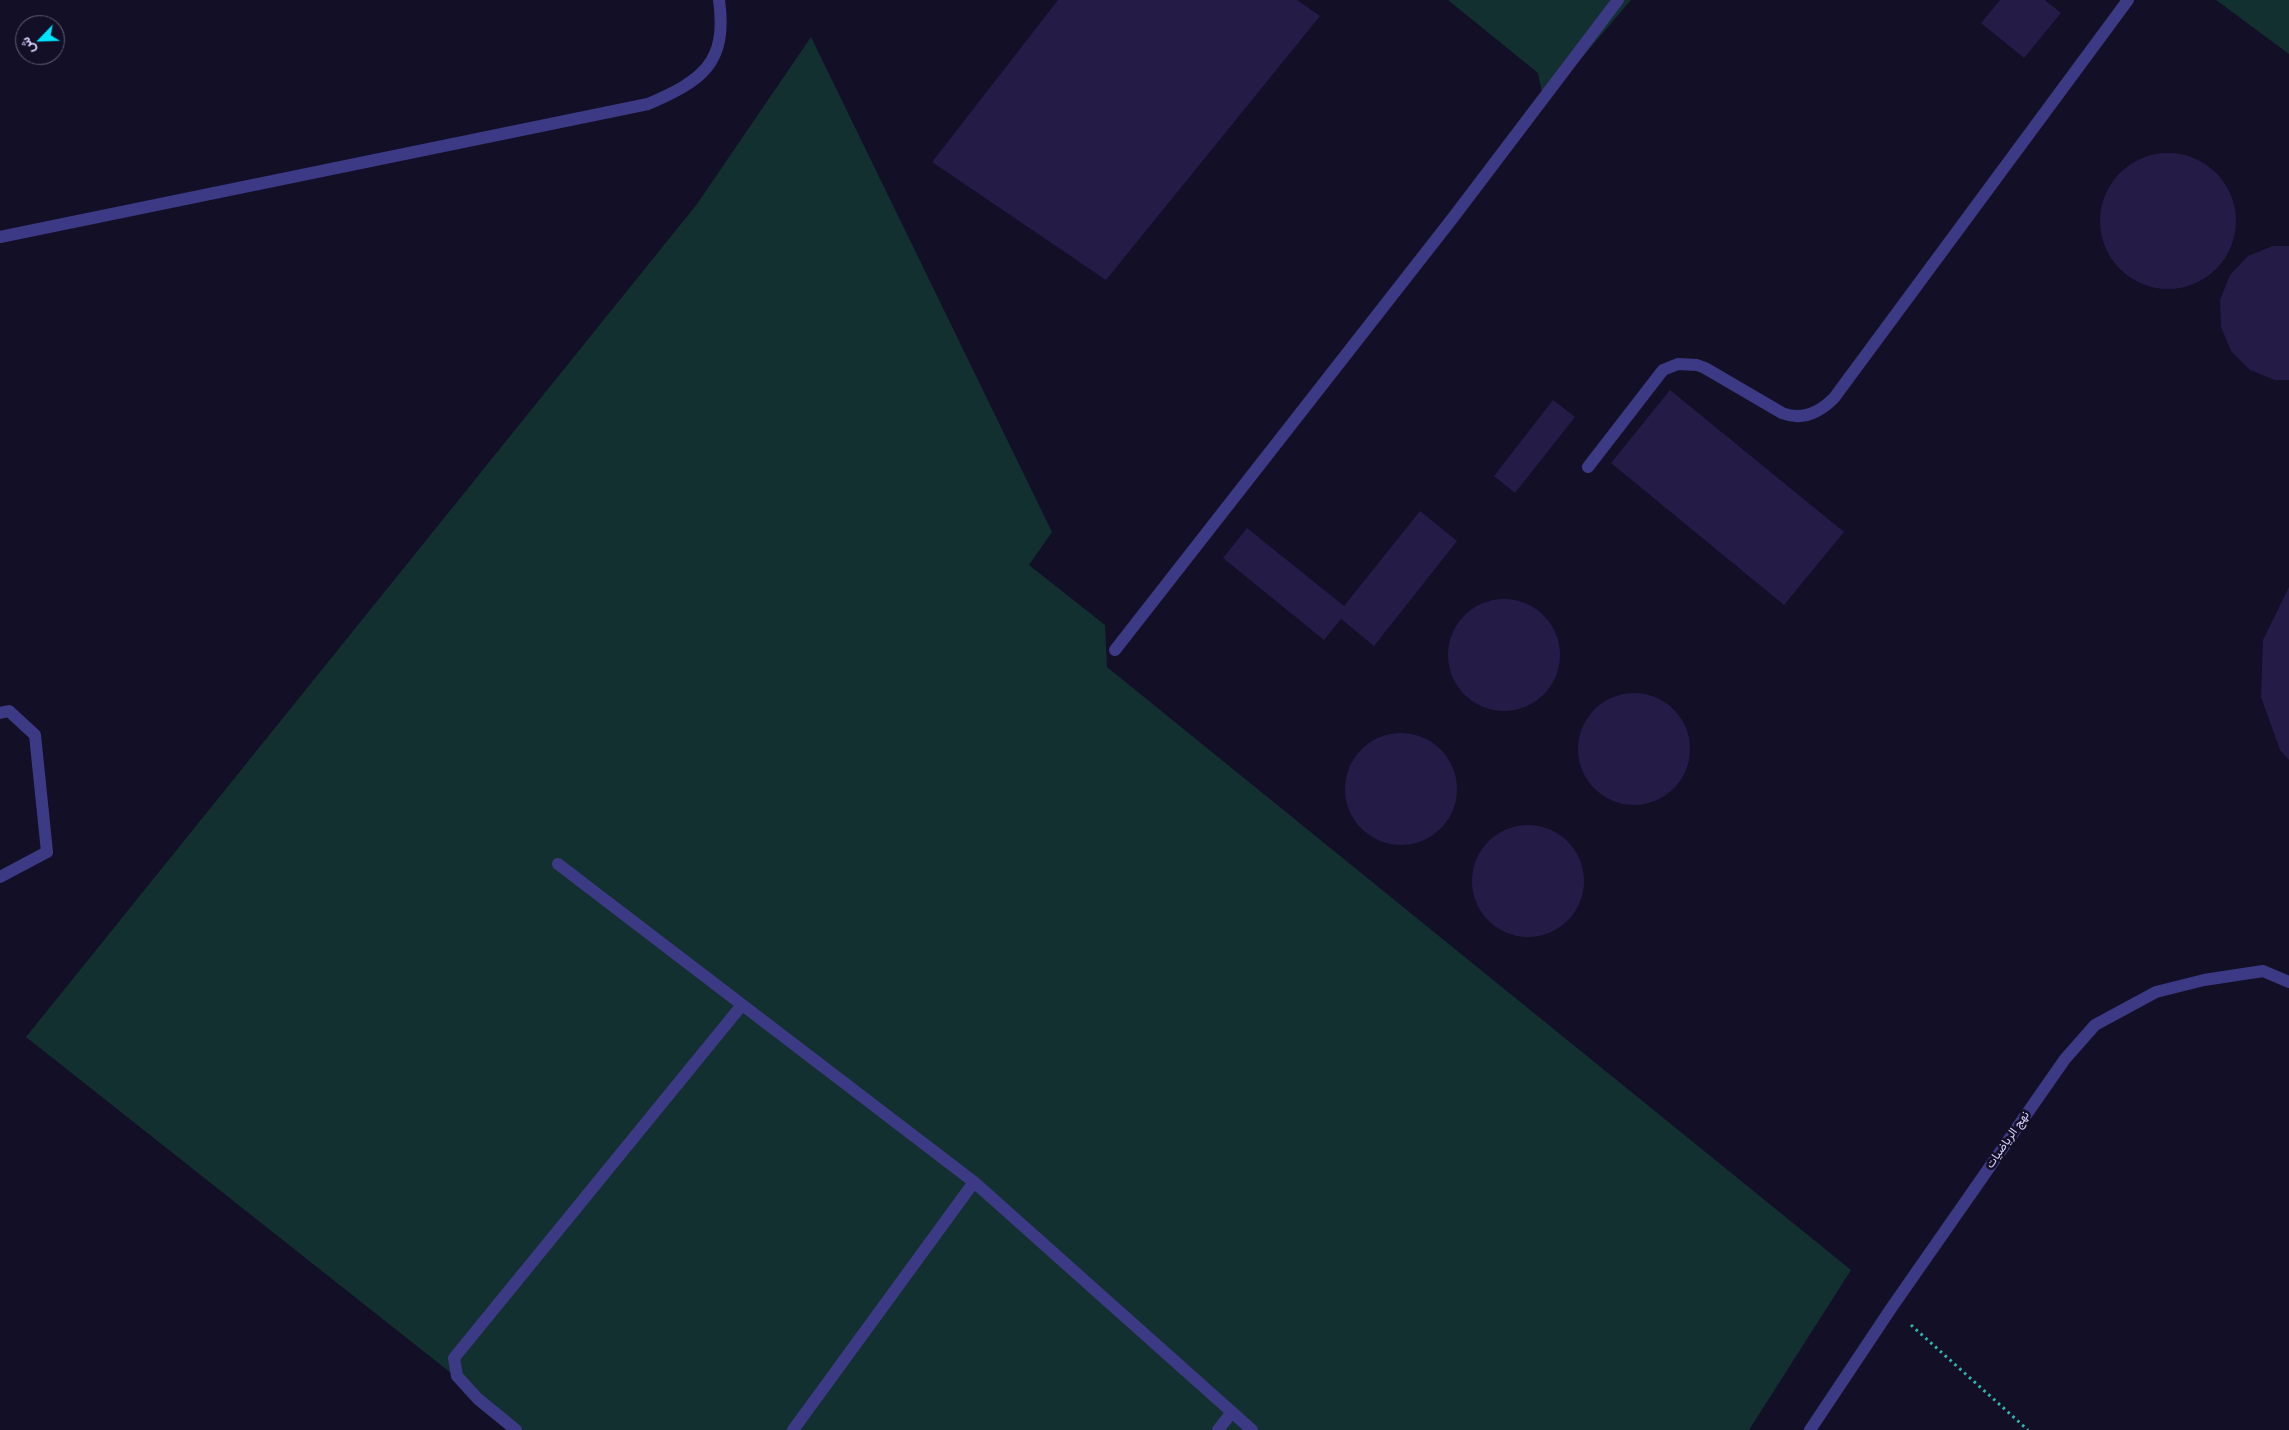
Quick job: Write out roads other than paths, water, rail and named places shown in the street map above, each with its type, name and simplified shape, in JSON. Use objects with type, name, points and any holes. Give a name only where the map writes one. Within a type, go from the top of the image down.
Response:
[{"type":"street","points":[[0,237],[648,104],[682,89],[702,74],[714,58],[721,36],[719,0]]},
{"type":"street","points":[[1115,650],[1452,219],[1618,0]]},
{"type":"street","points":[[1588,467],[1663,370],[1672,365],[1686,364],[1705,368],[1792,417],[1813,414],[1824,407],[1834,398],[2128,0]]},
{"type":"street","points":[[0,713],[8,711],[35,735],[47,852],[0,878]]},
{"type":"street","points":[[558,864],[974,1182],[1252,1430]]},
{"type":"street","name":"نهج الرياضيات","points":[[1810,1430],[1892,1307],[2065,1059],[2095,1025],[2156,992],[2204,980],[2263,971],[2289,982]]},
{"type":"street","points":[[516,1430],[478,1399],[457,1376],[454,1358],[742,1004]]},
{"type":"street","points":[[793,1430],[974,1182]]},
{"type":"street","points":[[1218,1430],[1232,1412]]}]
